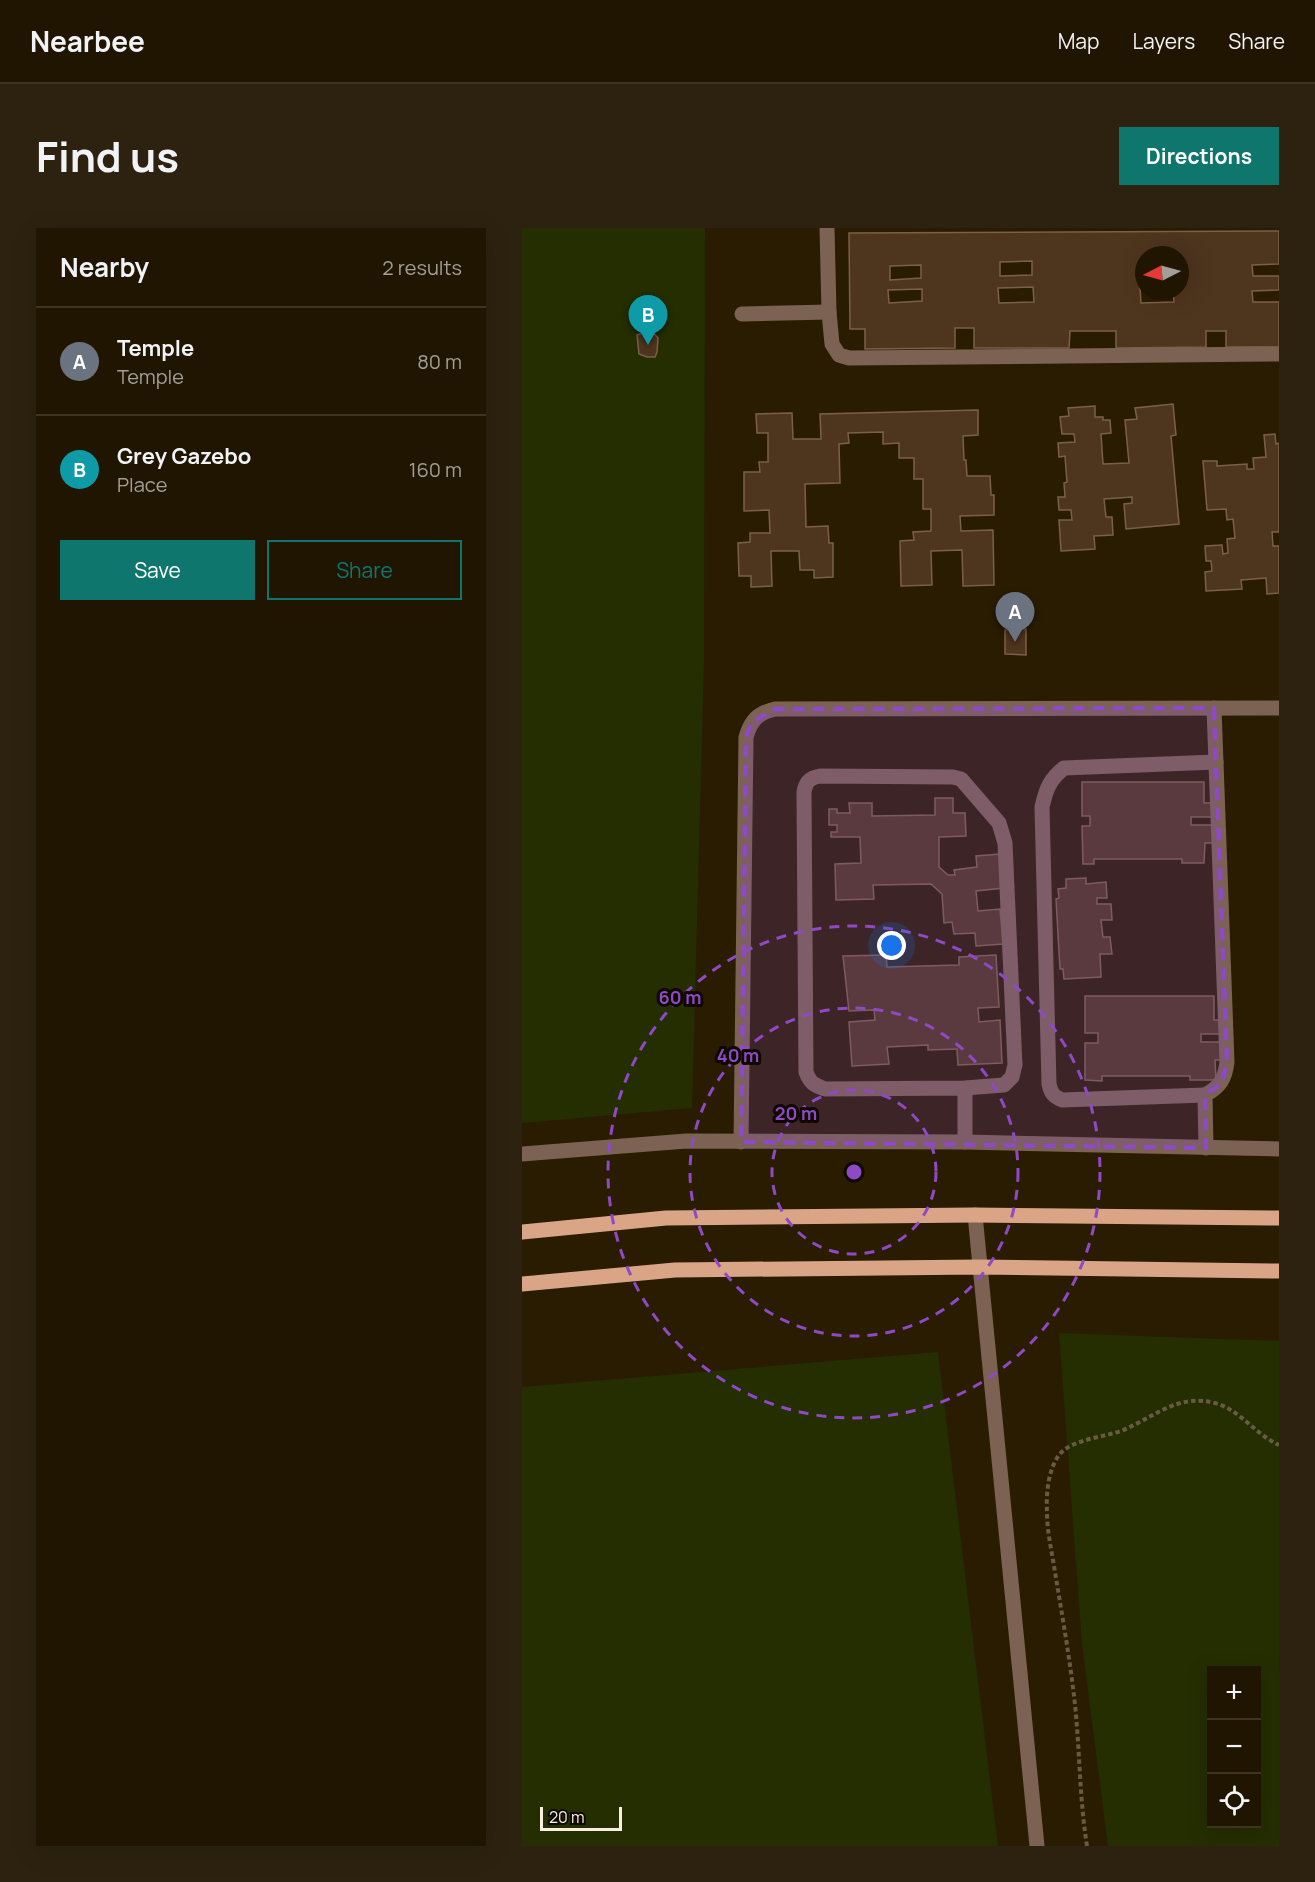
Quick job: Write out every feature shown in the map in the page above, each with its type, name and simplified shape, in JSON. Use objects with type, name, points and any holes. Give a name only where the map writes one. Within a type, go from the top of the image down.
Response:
[{"type":"main road","points":[[522,1232],[666,1218],[975,1215],[1279,1218]]},
{"type":"main road","points":[[522,1284],[675,1270],[980,1267],[1279,1271]]},
{"type":"street","points":[[827,228],[832,344],[839,355],[849,358],[1279,354]]},
{"type":"street","points":[[742,314],[829,312]]},
{"type":"street","points":[[1214,708],[1216,762],[1227,1062],[1222,1083],[1205,1095],[1062,1100],[1055,1097],[1050,1092],[1049,1083],[1042,807],[1049,783],[1064,768],[1216,762]]},
{"type":"street","points":[[741,1142],[746,737],[751,723],[762,712],[775,709],[1279,708]]},
{"type":"street","points":[[812,777],[953,777],[962,779],[999,823],[1005,843],[1015,1065],[1012,1077],[1004,1085],[965,1088],[825,1089],[814,1086],[809,1081],[806,1072],[804,792],[806,783],[812,777]]},
{"type":"street","points":[[964,1142],[965,1088]]},
{"type":"street","points":[[1205,1095],[1206,1148]]},
{"type":"street","points":[[522,1154],[686,1141],[964,1142],[1279,1149]]},
{"type":"street","points":[[975,1215],[1037,1846]]},
{"type":"path","points":[[1087,1846],[1082,1816],[1074,1697],[1047,1512],[1049,1480],[1055,1462],[1061,1453],[1073,1444],[1121,1432],[1178,1402],[1197,1400],[1216,1403],[1235,1413],[1269,1440],[1279,1445]]},
{"type":"highlighted area","points":[[1214,708],[1227,1062],[1222,1083],[1205,1095],[1206,1148],[741,1142],[746,737],[751,723],[775,709]]},
{"type":"green space","points":[[522,228],[705,228],[704,662],[692,1108],[522,1123]]},
{"type":"green space","points":[[1059,1333],[1279,1341],[1279,1846],[1108,1846],[1082,1644]]},
{"type":"green space","points":[[938,1352],[998,1846],[522,1846],[522,1387]]},
{"type":"building","points":[[1279,231],[1279,264],[1252,265],[1253,276],[1279,276],[1279,290],[1252,291],[1253,302],[1279,302],[1279,347],[1226,347],[1226,331],[1206,331],[1206,347],[1116,348],[1116,331],[1070,331],[1069,348],[974,348],[974,328],[955,328],[955,348],[865,349],[865,329],[850,329],[849,233]],"holes":[[[1032,261],[1032,275],[1000,276],[1000,262]],[[921,265],[921,278],[890,280],[890,266]],[[1033,287],[1034,302],[999,303],[998,288]],[[922,289],[922,301],[889,303],[888,290]]]},
{"type":"building","points":[[651,330],[658,338],[657,352],[655,357],[647,357],[639,354],[637,335]]},
{"type":"building","points":[[1173,404],[1176,435],[1171,436],[1179,524],[1126,529],[1124,504],[1132,503],[1132,497],[1104,499],[1106,517],[1112,517],[1113,535],[1094,536],[1095,549],[1061,551],[1059,520],[1072,520],[1071,510],[1059,510],[1058,497],[1065,497],[1064,483],[1067,482],[1065,456],[1059,457],[1058,443],[1075,442],[1074,434],[1062,434],[1060,417],[1069,416],[1068,408],[1095,406],[1095,417],[1110,420],[1111,433],[1101,434],[1103,464],[1129,463],[1125,420],[1137,419],[1135,408]]},
{"type":"building","points":[[978,410],[978,435],[963,436],[964,460],[966,460],[967,476],[990,476],[991,495],[994,495],[994,515],[960,516],[961,531],[993,530],[994,585],[963,586],[962,550],[931,551],[932,585],[901,586],[900,541],[914,540],[913,532],[931,531],[931,509],[923,509],[923,479],[914,479],[914,458],[899,458],[899,443],[883,444],[883,432],[848,433],[849,443],[839,444],[840,483],[805,484],[806,527],[828,526],[829,543],[833,543],[833,577],[814,578],[814,570],[800,570],[799,551],[771,551],[772,586],[751,587],[751,576],[739,576],[738,543],[750,542],[750,533],[770,533],[769,510],[744,511],[744,472],[760,472],[759,462],[768,462],[768,433],[757,433],[756,414],[792,413],[793,439],[821,439],[820,414]]},
{"type":"building","points":[[1275,434],[1276,444],[1279,443],[1279,532],[1272,532],[1273,546],[1279,546],[1279,593],[1267,594],[1266,578],[1241,580],[1242,589],[1206,591],[1205,572],[1212,571],[1211,561],[1206,561],[1205,546],[1222,545],[1223,554],[1228,553],[1227,539],[1235,538],[1233,519],[1227,520],[1226,509],[1207,510],[1203,461],[1217,461],[1217,466],[1247,464],[1247,469],[1254,469],[1253,458],[1266,457],[1264,435]]},
{"type":"building","points":[[1026,629],[1026,655],[1005,654],[1005,630]]},
{"type":"building","points":[[1082,782],[1204,782],[1204,803],[1214,803],[1215,817],[1191,817],[1191,825],[1213,825],[1213,843],[1205,843],[1204,863],[1182,863],[1182,859],[1094,859],[1094,864],[1083,864],[1082,826],[1090,826],[1090,816],[1082,816]]},
{"type":"building","points":[[935,798],[953,798],[953,813],[965,813],[966,836],[939,837],[939,867],[948,875],[955,875],[954,870],[977,867],[976,856],[1000,854],[1004,888],[976,891],[978,911],[1000,909],[1003,944],[976,946],[975,933],[954,934],[952,922],[944,923],[942,894],[931,884],[873,885],[874,899],[836,900],[835,864],[861,863],[860,837],[831,837],[831,832],[837,832],[837,825],[829,825],[829,809],[837,809],[837,813],[850,813],[849,803],[872,803],[872,816],[935,815]]},
{"type":"building","points":[[1086,878],[1086,884],[1106,882],[1107,898],[1097,898],[1097,904],[1111,904],[1112,920],[1101,920],[1103,937],[1110,937],[1112,954],[1100,954],[1101,977],[1064,979],[1063,969],[1060,969],[1056,899],[1059,898],[1058,889],[1066,888],[1066,879]]},
{"type":"building","points":[[886,955],[887,967],[959,965],[959,957],[996,955],[999,1007],[978,1008],[979,1022],[1000,1020],[1002,1063],[958,1065],[957,1049],[928,1050],[928,1045],[887,1047],[889,1064],[852,1066],[849,1022],[875,1020],[874,1010],[849,1011],[843,956]]},
{"type":"building","points":[[1085,996],[1214,996],[1214,1020],[1222,1020],[1222,1034],[1201,1034],[1201,1042],[1221,1042],[1221,1060],[1215,1060],[1216,1080],[1190,1080],[1190,1076],[1102,1076],[1102,1081],[1085,1080],[1085,1043],[1098,1043],[1098,1033],[1085,1033]]},
{"type":"place","name":"Grey Gazebo","points":[[648,345]]},
{"type":"place","name":"Temple","points":[[1015,642]]}]
